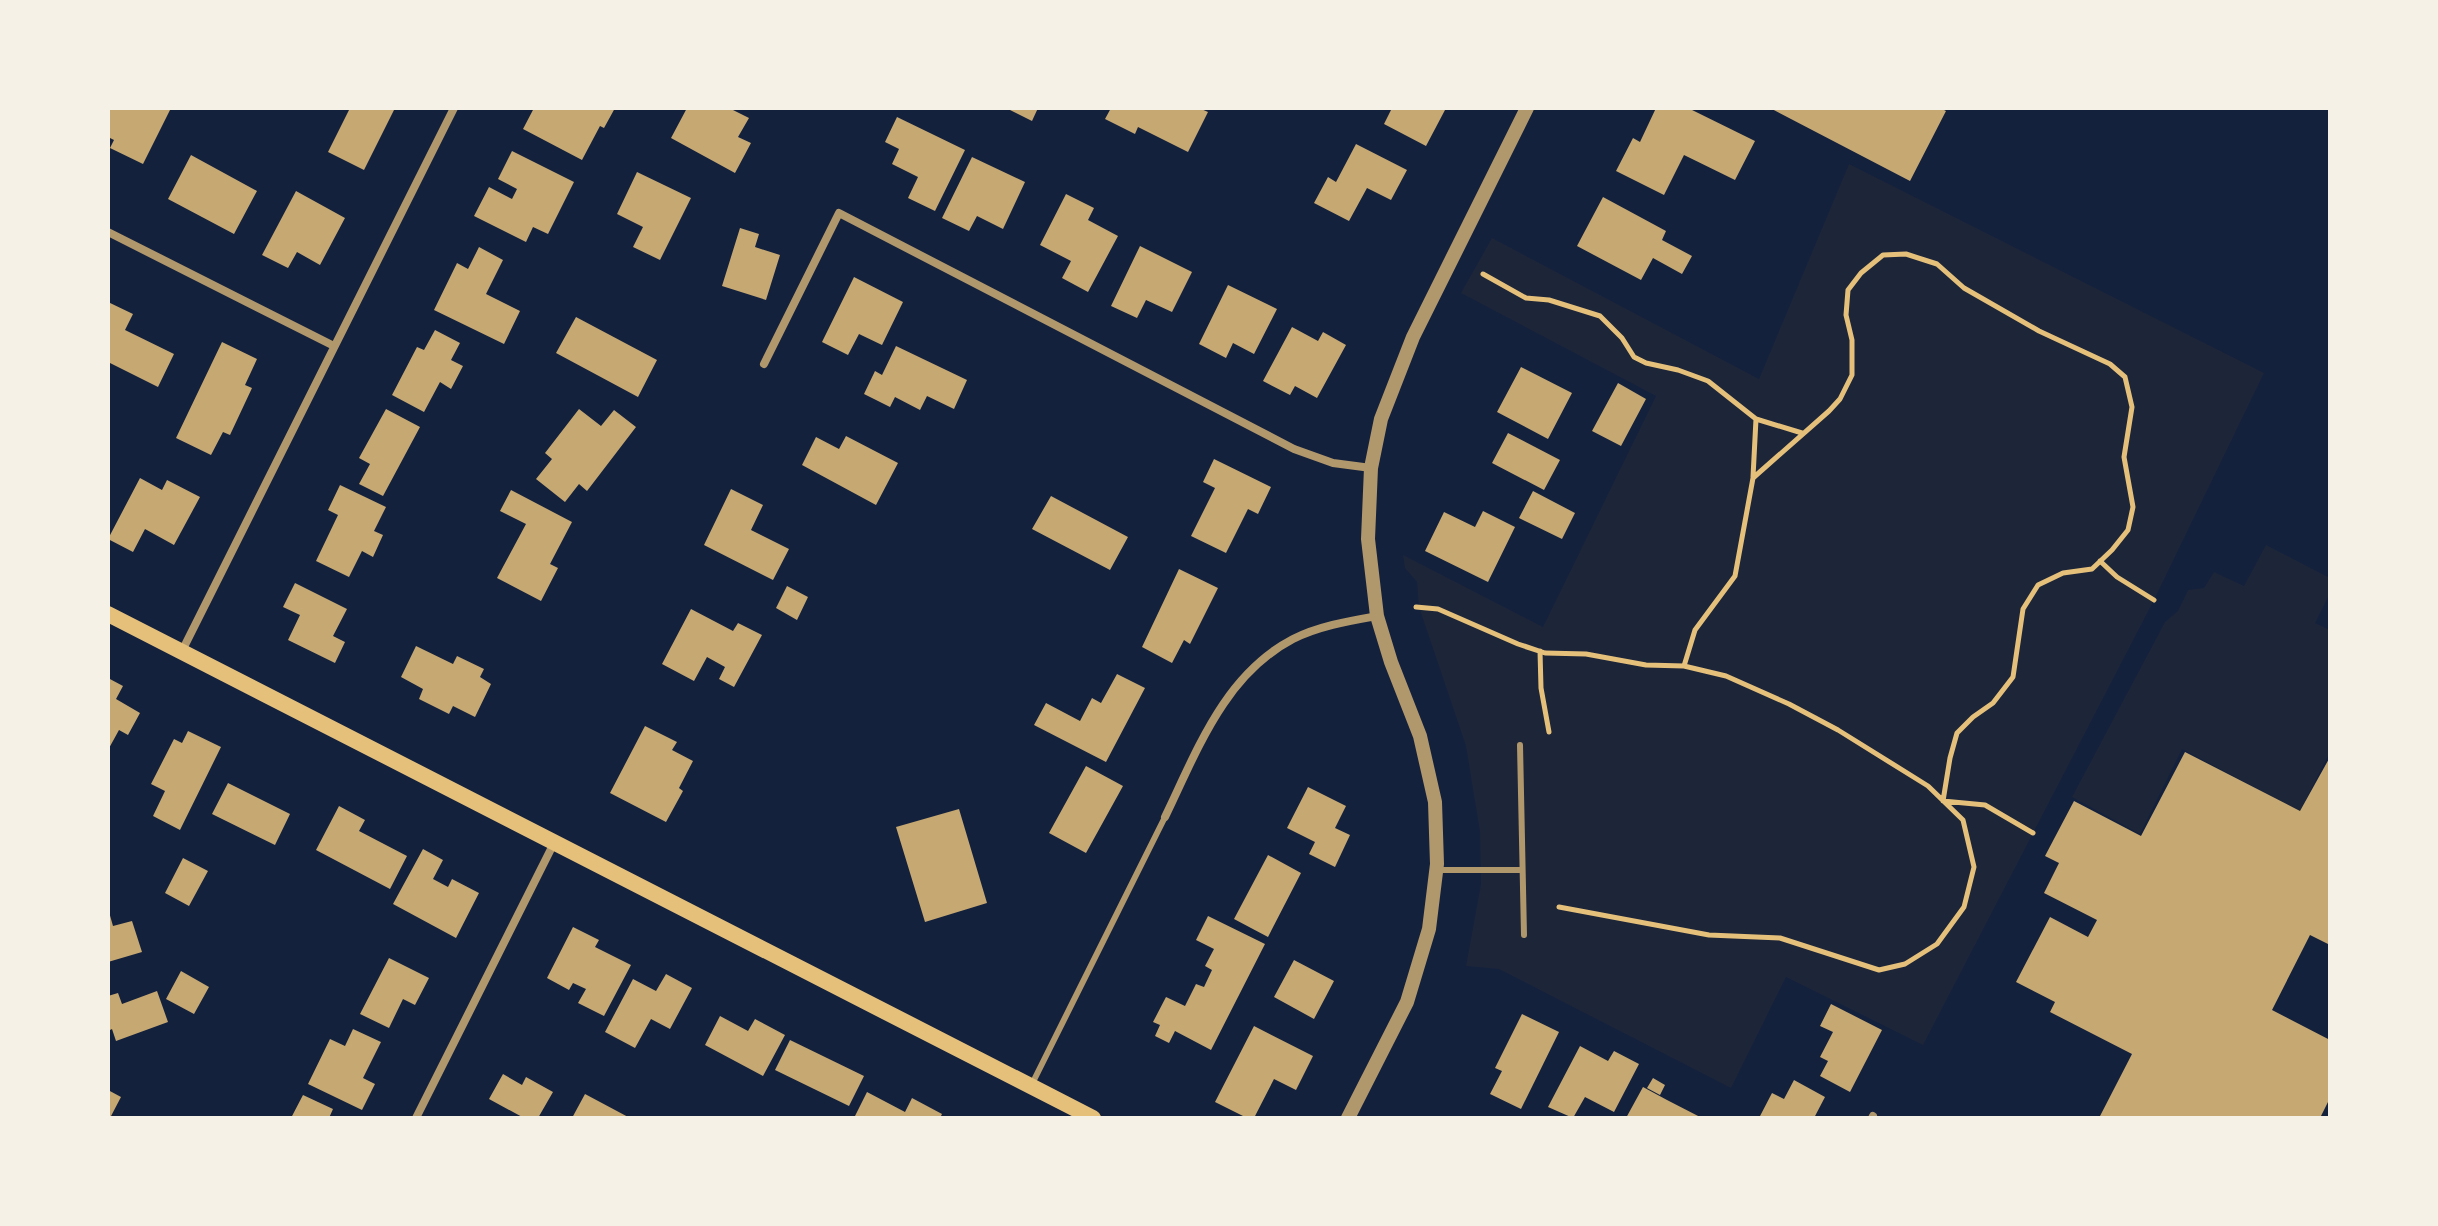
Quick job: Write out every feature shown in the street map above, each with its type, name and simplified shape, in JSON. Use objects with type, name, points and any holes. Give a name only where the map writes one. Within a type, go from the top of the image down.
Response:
[{"type":"main road","points":[[108,614],[1093,1118]]},
{"type":"street","points":[[182,651],[454,108]]},
{"type":"street","points":[[1348,1118],[1407,1002],[1429,929],[1436,870],[1435,802],[1420,736],[1377,616],[1368,539],[1371,468],[1381,419],[1397,374],[1527,108]]},
{"type":"street","points":[[764,364],[839,213],[1294,449],[1333,463],[1371,468]]},
{"type":"street","points":[[108,232],[334,346]]},
{"type":"street","points":[[1165,817],[1223,700],[1255,666],[1293,639],[1335,624],[1377,616]]},
{"type":"street","points":[[416,1118],[554,842]]},
{"type":"lane","points":[[1520,745],[1524,935]]},
{"type":"lane","points":[[1031,1086],[1165,817]]},
{"type":"lane","points":[[1436,870],[1522,870]]},
{"type":"path","points":[[1753,478],[1840,399],[1852,375],[1852,340],[1846,315],[1848,290],[1861,273],[1883,255],[1906,254],[1937,264],[1964,288],[2039,331],[2110,364],[2125,377],[2132,407],[2124,457],[2133,507],[2128,530],[2092,569],[2063,573],[2038,585],[2023,609],[2013,677],[1993,703],[1957,733],[1943,801]]},
{"type":"path","points":[[1483,274],[1526,298],[1549,300],[1600,316],[1622,338],[1634,357],[1708,381],[1756,419],[1802,433]]},
{"type":"path","points":[[1684,666],[1695,630],[1735,576],[1753,478],[1756,419]]},
{"type":"path","points":[[2100,561],[2117,577],[2154,600]]},
{"type":"path","points":[[1416,607],[1438,609],[1540,651],[1586,654],[1646,665],[1684,666],[1726,676],[1789,704],[1928,786],[1963,820],[1974,867],[1964,907],[1937,944],[1905,964],[1879,970],[1780,938],[1709,935],[1559,907]]},
{"type":"path","points":[[1540,651],[1541,688],[1549,732]]},
{"type":"path","points":[[1943,801],[1985,805],[2033,833]]},
{"type":"shaded area","points":[[1849,164],[2264,373],[2154,600],[1923,1045],[1786,977],[1731,1088],[1499,969],[1466,966],[1481,884],[1480,832],[1466,746],[1419,607],[1417,582],[1405,568],[1403,555],[1543,627],[1656,396],[1461,293],[1492,238],[1759,379]]},
{"type":"shaded area","points":[[2266,545],[2330,578],[2330,593],[2315,623],[2330,630],[2330,752],[2300,811],[2182,749],[2140,834],[2072,797],[2165,622],[2178,611],[2188,590],[2204,588],[2214,572],[2244,586]]},
{"type":"building","points":[[108,108],[171,108],[143,164],[110,148],[114,140],[108,137]]},
{"type":"building","points":[[350,108],[395,108],[364,170],[328,152]]},
{"type":"building","points":[[534,108],[615,108],[604,128],[600,126],[582,160],[523,129]]},
{"type":"building","points":[[687,108],[729,108],[749,118],[738,137],[751,143],[735,173],[671,138]]},
{"type":"building","points":[[1006,108],[1038,108],[1032,121]]},
{"type":"building","points":[[1111,108],[1199,108],[1208,112],[1188,152],[1138,127],[1135,134],[1105,119]]},
{"type":"building","points":[[1392,108],[1445,110],[1426,146],[1384,124]]},
{"type":"building","points":[[1656,108],[1688,108],[1755,141],[1735,180],[1684,155],[1664,195],[1616,171],[1633,138],[1640,142]]},
{"type":"building","points":[[1770,108],[1940,108],[1946,111],[1910,181]]},
{"type":"building","points":[[897,117],[965,150],[935,211],[908,198],[918,177],[892,164],[899,149],[885,142]]},
{"type":"building","points":[[1356,144],[1407,170],[1391,200],[1367,188],[1349,221],[1314,203],[1328,177],[1336,182]]},
{"type":"building","points":[[512,151],[574,182],[548,234],[533,227],[526,242],[474,216],[489,187],[512,199],[517,189],[498,179]]},
{"type":"building","points":[[191,155],[257,191],[234,234],[168,199]]},
{"type":"building","points":[[972,157],[1025,182],[1003,229],[977,216],[969,231],[942,218]]},
{"type":"building","points":[[637,172],[691,198],[660,260],[633,247],[643,227],[617,214]]},
{"type":"building","points":[[296,191],[345,218],[320,265],[297,252],[288,268],[262,255]]},
{"type":"building","points":[[1066,194],[1094,208],[1088,220],[1118,236],[1088,292],[1062,278],[1071,261],[1040,245]]},
{"type":"building","points":[[1603,197],[1666,231],[1662,240],[1692,256],[1682,274],[1653,258],[1641,280],[1577,246]]},
{"type":"building","points":[[740,228],[759,234],[755,247],[780,255],[766,300],[722,286]]},
{"type":"building","points":[[1140,246],[1192,272],[1172,312],[1146,300],[1137,318],[1111,306]]},
{"type":"building","points":[[479,247],[503,260],[486,294],[520,311],[504,344],[434,310],[457,263],[468,269]]},
{"type":"building","points":[[854,277],[903,302],[882,345],[859,334],[848,355],[822,342]]},
{"type":"building","points":[[1228,285],[1277,309],[1254,354],[1233,343],[1226,358],[1199,344]]},
{"type":"building","points":[[108,302],[133,314],[125,330],[174,354],[158,387],[108,362]]},
{"type":"building","points":[[576,317],[657,360],[638,397],[556,353]]},
{"type":"building","points":[[1292,327],[1318,341],[1323,332],[1346,345],[1317,398],[1295,386],[1290,395],[1263,381]]},
{"type":"building","points":[[435,330],[460,343],[451,360],[463,366],[451,389],[440,382],[424,412],[392,395],[417,347],[424,350]]},
{"type":"building","points":[[222,342],[257,359],[245,385],[252,388],[230,435],[223,432],[211,455],[176,438]]},
{"type":"building","points":[[896,346],[967,380],[954,409],[927,396],[920,410],[895,397],[890,407],[864,394],[875,371],[882,375]]},
{"type":"building","points":[[1521,367],[1572,393],[1548,439],[1497,412]]},
{"type":"building","points":[[1618,383],[1646,399],[1621,446],[1592,431]]},
{"type":"building","points":[[386,409],[420,427],[383,496],[359,484],[370,464],[359,458]]},
{"type":"building","points":[[579,409],[601,426],[614,410],[636,427],[587,491],[579,484],[565,502],[536,479],[552,459],[545,453]]},
{"type":"building","points":[[1508,433],[1560,460],[1544,490],[1492,463]]},
{"type":"building","points":[[846,436],[898,463],[876,505],[802,465],[816,437],[839,449]]},
{"type":"building","points":[[1214,459],[1271,487],[1258,514],[1248,509],[1226,553],[1191,536],[1215,488],[1203,482]]},
{"type":"building","points":[[140,478],[162,490],[167,480],[200,497],[174,545],[145,529],[133,552],[108,539]]},
{"type":"building","points":[[340,485],[386,507],[374,531],[383,535],[373,557],[362,551],[349,577],[316,561],[338,515],[328,510]]},
{"type":"building","points":[[731,489],[763,505],[751,530],[789,549],[773,580],[704,545]]},
{"type":"building","points":[[511,490],[572,522],[550,564],[558,568],[541,601],[497,578],[526,524],[500,511]]},
{"type":"building","points":[[1533,491],[1575,513],[1562,539],[1519,518]]},
{"type":"building","points":[[1051,496],[1128,537],[1110,570],[1032,529]]},
{"type":"building","points":[[1483,511],[1515,527],[1488,582],[1425,551],[1444,512],[1475,527]]},
{"type":"building","points":[[1179,569],[1218,588],[1190,644],[1184,640],[1172,663],[1142,647]]},
{"type":"building","points":[[295,583],[347,609],[333,636],[345,642],[335,663],[288,640],[300,615],[283,607]]},
{"type":"building","points":[[787,586],[808,597],[797,620],[776,608]]},
{"type":"building","points":[[691,609],[733,631],[738,623],[762,635],[734,687],[719,679],[725,667],[707,657],[694,681],[662,664]]},
{"type":"building","points":[[416,646],[453,664],[457,656],[484,669],[480,677],[491,684],[475,717],[453,706],[449,714],[419,699],[423,689],[401,677]]},
{"type":"building","points":[[1117,674],[1145,688],[1106,762],[1034,725],[1046,703],[1080,721],[1092,698],[1101,703]]},
{"type":"building","points":[[108,678],[123,686],[116,699],[140,713],[128,735],[119,730],[108,750]]},
{"type":"building","points":[[645,726],[677,742],[672,750],[693,761],[679,788],[683,791],[666,822],[610,793]]},
{"type":"building","points":[[188,731],[221,747],[180,830],[153,816],[165,791],[151,784],[174,739],[182,743]]},
{"type":"building","points":[[2185,752],[2300,811],[2330,757],[2330,945],[2310,935],[2272,1010],[2330,1040],[2330,1098],[2320,1118],[2099,1118],[2132,1054],[2050,1012],[2055,1002],[2016,982],[2050,917],[2088,937],[2097,920],[2044,893],[2059,863],[2045,856],[2074,801],[2141,836]]},
{"type":"building","points":[[1086,766],[1123,786],[1086,853],[1049,833]]},
{"type":"building","points":[[228,783],[290,814],[275,845],[212,814]]},
{"type":"building","points":[[1308,787],[1346,806],[1335,828],[1350,835],[1335,867],[1309,854],[1315,842],[1287,828]]},
{"type":"building","points":[[339,806],[365,820],[359,831],[407,856],[390,889],[316,850]]},
{"type":"building","points":[[959,809],[987,903],[925,922],[896,827]]},
{"type":"building","points":[[423,849],[443,860],[433,879],[448,887],[452,879],[479,893],[456,938],[393,904]]},
{"type":"building","points":[[1268,855],[1301,873],[1268,937],[1234,919]]},
{"type":"building","points":[[183,858],[208,871],[189,906],[165,893]]},
{"type":"building","points":[[109,912],[113,926],[132,921],[142,952],[108,962]]},
{"type":"building","points":[[1208,916],[1265,944],[1211,1050],[1175,1031],[1169,1043],[1155,1036],[1160,1025],[1153,1022],[1166,997],[1185,1006],[1196,984],[1204,987],[1212,970],[1205,966],[1214,949],[1196,940]]},
{"type":"building","points":[[573,927],[599,940],[595,947],[631,965],[604,1016],[578,1003],[586,989],[573,983],[569,990],[547,978]]},
{"type":"building","points":[[389,958],[429,978],[415,1005],[403,999],[389,1028],[360,1014]]},
{"type":"building","points":[[1294,960],[1334,981],[1314,1019],[1274,997]]},
{"type":"building","points":[[181,971],[209,987],[194,1014],[166,999]]},
{"type":"building","points":[[666,974],[692,988],[670,1029],[651,1019],[635,1048],[605,1032],[633,979],[656,991]]},
{"type":"building","points":[[157,991],[168,1022],[116,1041],[112,1029],[108,1031],[108,996],[118,993],[122,1004]]},
{"type":"building","points":[[1831,1004],[1882,1030],[1850,1092],[1820,1076],[1828,1061],[1820,1057],[1833,1032],[1820,1026]]},
{"type":"building","points":[[1522,1014],[1559,1032],[1521,1109],[1490,1094],[1502,1071],[1495,1068]]},
{"type":"building","points":[[720,1016],[748,1031],[755,1019],[785,1035],[763,1076],[705,1045]]},
{"type":"building","points":[[1254,1026],[1313,1056],[1296,1090],[1274,1079],[1254,1118],[1247,1118],[1215,1102]]},
{"type":"building","points":[[353,1029],[381,1042],[363,1078],[375,1084],[362,1110],[308,1084],[330,1039],[345,1046]]},
{"type":"building","points":[[790,1040],[864,1076],[849,1106],[775,1070]]},
{"type":"building","points":[[1580,1046],[1608,1061],[1614,1051],[1639,1064],[1614,1112],[1585,1097],[1573,1118],[1548,1107]]},
{"type":"building","points":[[503,1074],[522,1085],[526,1077],[553,1092],[538,1118],[524,1118],[489,1099]]},
{"type":"building","points":[[1653,1078],[1665,1085],[1660,1095],[1647,1088]]},
{"type":"building","points":[[1794,1080],[1825,1097],[1814,1118],[1759,1118],[1772,1093],[1784,1099]]},
{"type":"building","points":[[1643,1087],[1667,1100],[1702,1118],[1626,1118]]},
{"type":"building","points":[[108,1090],[121,1097],[110,1118],[108,1118]]},
{"type":"building","points":[[867,1092],[905,1112],[912,1098],[942,1114],[940,1118],[854,1118]]},
{"type":"building","points":[[585,1094],[630,1118],[572,1118]]},
{"type":"building","points":[[303,1095],[333,1109],[329,1118],[291,1118]]}]
